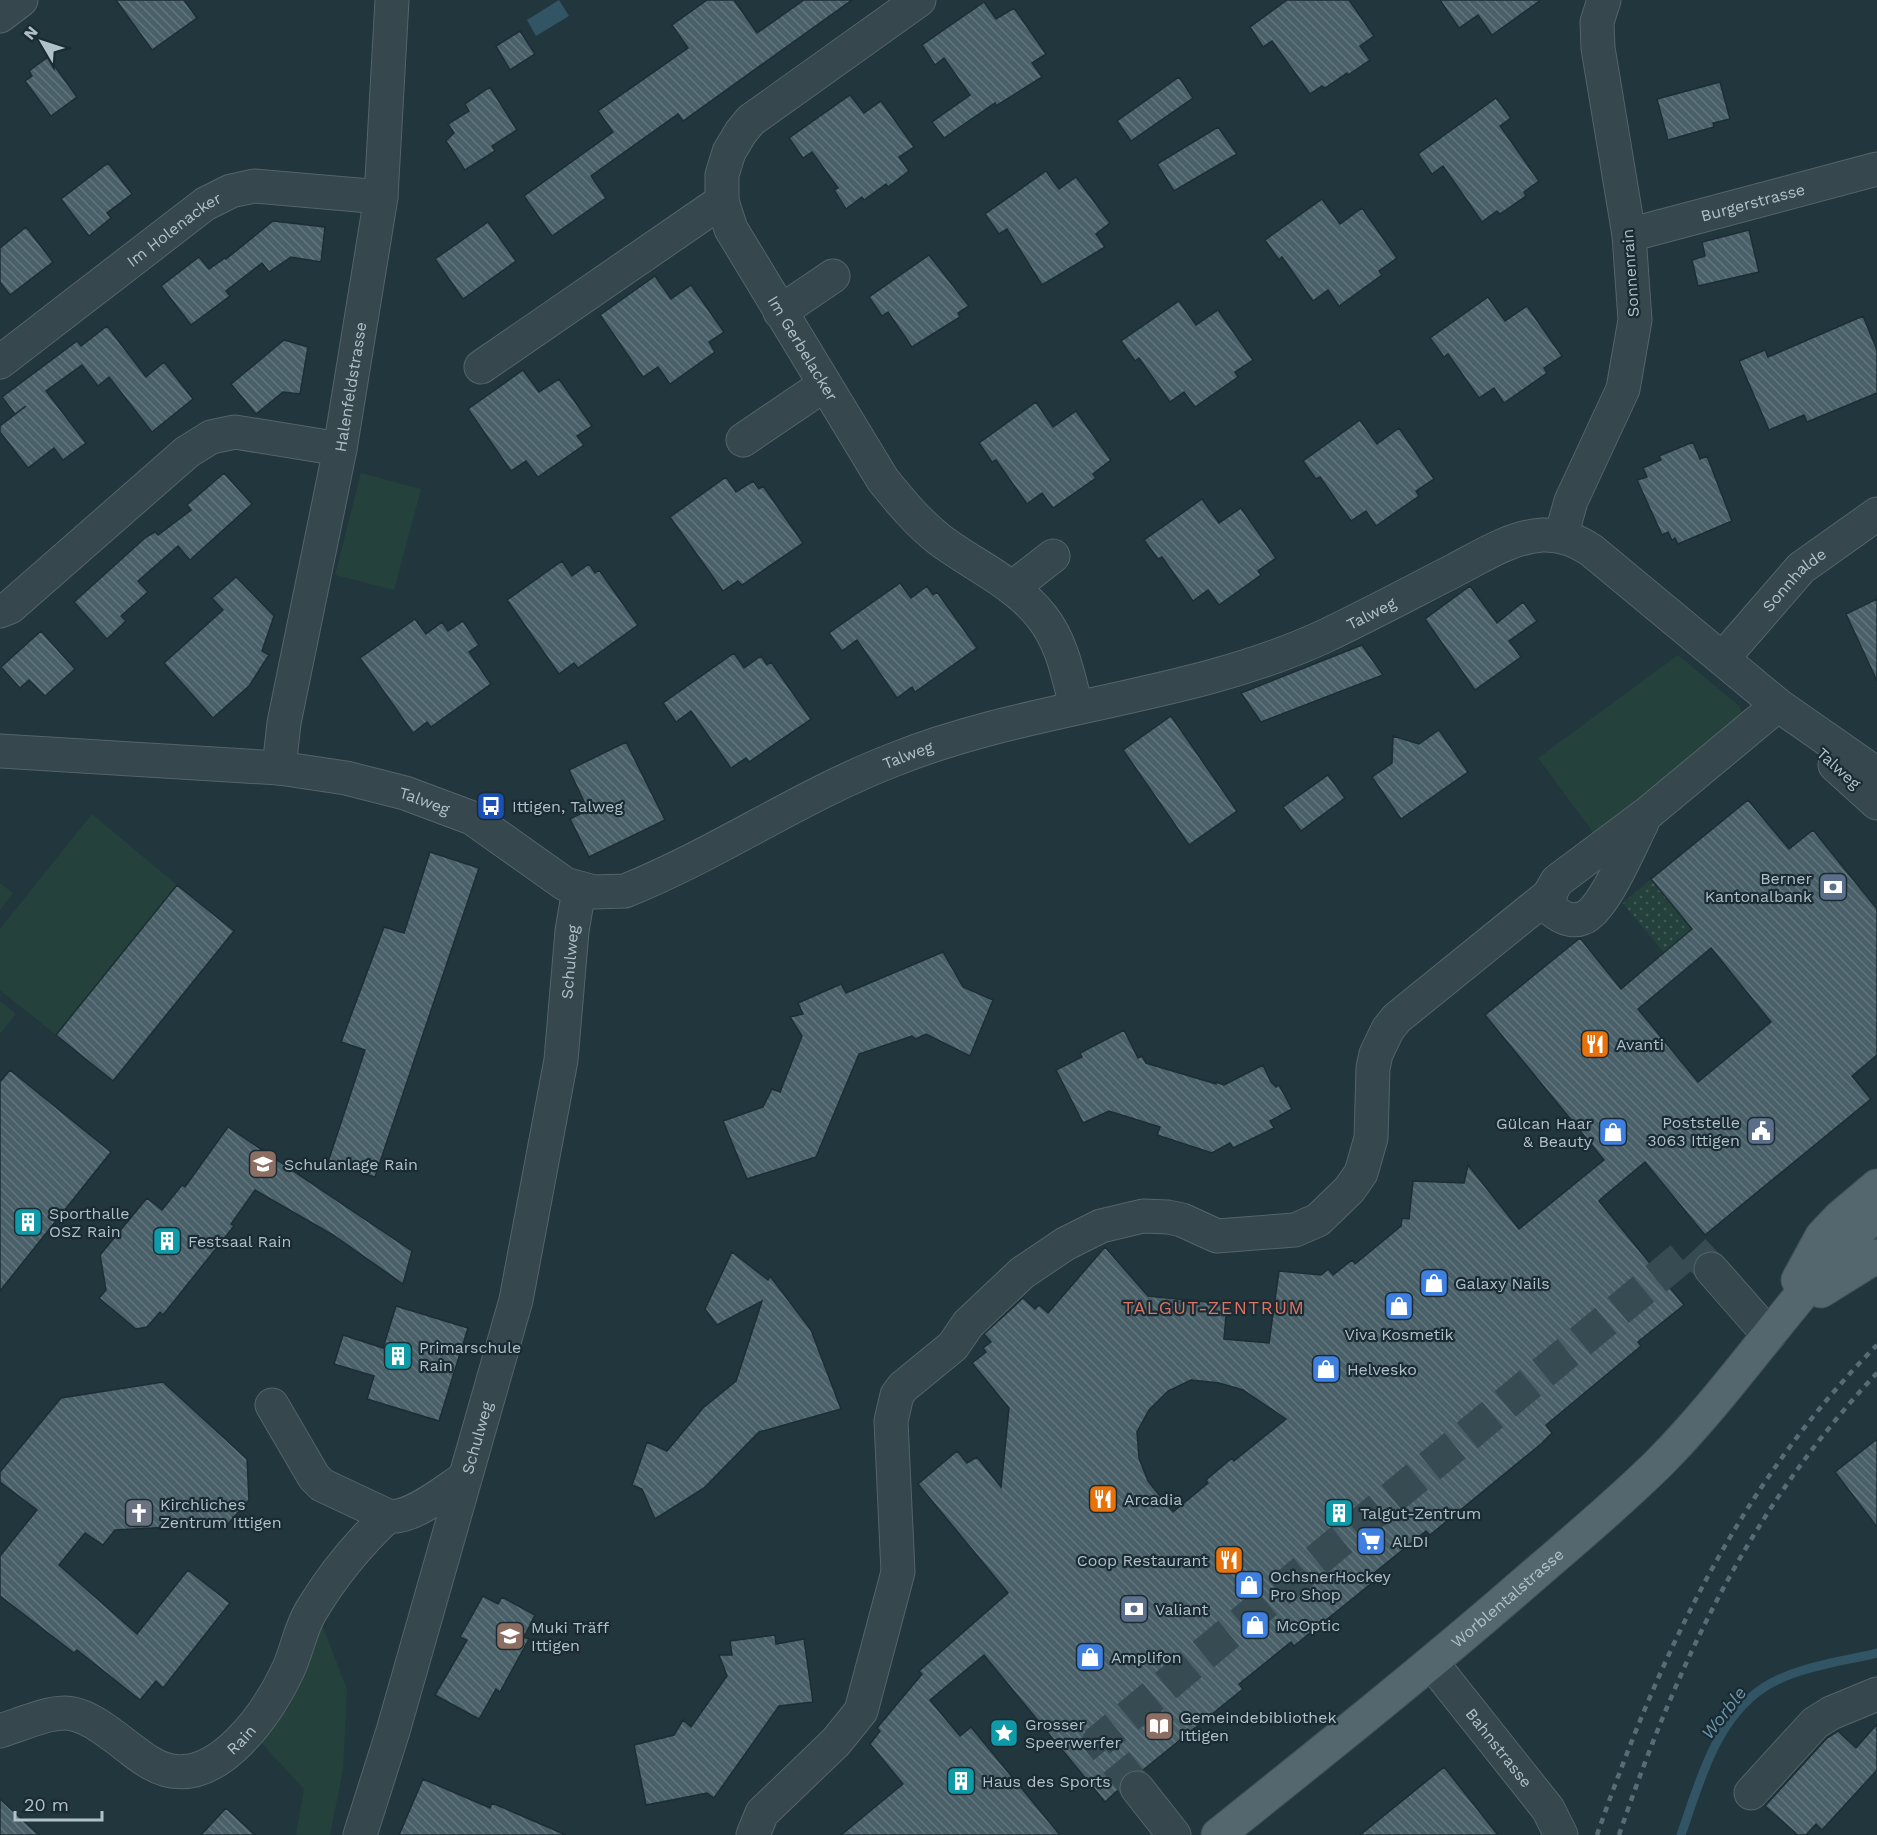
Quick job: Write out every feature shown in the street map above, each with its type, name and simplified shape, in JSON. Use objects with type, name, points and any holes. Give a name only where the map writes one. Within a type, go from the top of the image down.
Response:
[{"type":"main road","name":"Worblentalstrasse","points":[[1769,1335],[1822,1236],[1839,1218],[1877,1186]]},
{"type":"main road","name":"Worblentalstrasse","points":[[1218,1835],[1432,1663],[1621,1499],[1729,1387],[1769,1335],[1857,1232],[1877,1213]]},
{"type":"main road","name":"Worblentalstrasse","points":[[1769,1335],[1829,1285],[1877,1256]]},
{"type":"street","points":[[0,16],[21,0]]},
{"type":"street","name":"Halenfeldstrasse","points":[[279,768],[284,723],[340,449],[381,197],[392,0]]},
{"type":"street","name":"Im Gerbelacker","points":[[920,0],[751,120],[729,152],[723,175],[722,201],[731,229],[883,480],[909,511],[937,538],[1012,588],[1042,616],[1054,635],[1076,706]]},
{"type":"street","name":"Sonnenrain","points":[[1561,536],[1571,501],[1623,389],[1635,320],[1629,236],[1598,48],[1597,22],[1604,0]]},
{"type":"street","name":"Burgerstrasse","points":[[1629,236],[1877,169]]},
{"type":"street","name":"Im Holenacker","points":[[0,362],[205,204],[231,191],[254,186],[381,197]]},
{"type":"street","points":[[480,367],[722,201]]},
{"type":"street","points":[[780,312],[833,276]]},
{"type":"street","points":[[743,440],[824,385]]},
{"type":"street","points":[[0,611],[10,607],[187,452],[212,437],[235,432],[340,449]]},
{"type":"street","name":"Sonnhalde","points":[[1723,658],[1801,568],[1820,552],[1877,514]]},
{"type":"street","name":"Talweg","points":[[0,751],[279,768],[374,784],[455,811],[484,825],[565,885],[579,890],[625,891],[831,787],[894,759],[1010,721],[1204,678],[1262,660],[1322,637],[1493,550],[1528,538],[1561,536],[1575,540],[1591,550],[1778,705],[1877,774]]},
{"type":"street","points":[[1012,588],[1053,556]]},
{"type":"street","points":[[753,1835],[762,1813],[836,1742],[861,1711],[898,1572],[891,1421],[897,1395],[903,1387],[953,1346],[968,1324],[1022,1273],[1065,1244],[1101,1226],[1143,1216],[1168,1217],[1182,1220],[1217,1236],[1295,1230],[1318,1220],[1349,1190],[1360,1173],[1371,1138],[1373,1068],[1376,1054],[1388,1029],[1397,1018],[1549,895],[1557,881],[1648,813],[1778,705]]},
{"type":"street","name":"Talweg","points":[[1778,705],[1809,742],[1877,803]]},
{"type":"street","points":[[1549,895],[1552,910],[1566,919],[1582,918],[1590,914],[1604,894],[1648,813]]},
{"type":"street","name":"Schulweg","points":[[360,1835],[393,1731],[512,1317],[561,1060],[572,931],[579,890]]},
{"type":"street","points":[[1711,1269],[1769,1335]]},
{"type":"street","points":[[272,1405],[314,1477],[322,1485],[388,1516],[396,1517],[411,1513],[465,1478]]},
{"type":"street","name":"Rain","points":[[0,1731],[48,1715],[74,1713],[95,1721],[155,1766],[169,1770],[201,1766],[220,1760],[245,1736],[283,1681],[309,1614],[320,1596],[366,1537],[388,1516]]},
{"type":"street","name":"Bahnstrasse","points":[[1432,1663],[1548,1809],[1561,1835]]},
{"type":"street","points":[[1751,1793],[1815,1723],[1832,1713],[1877,1694]]},
{"type":"street","points":[[1137,1788],[1174,1835]]},
{"type":"green space","points":[[361,473],[421,489],[394,590],[335,575]]},
{"type":"green space","points":[[1678,655],[1739,706],[1743,714],[1598,839],[1538,758]]},
{"type":"green space","points":[[92,814],[177,885],[56,1035],[0,990],[0,929]]},
{"type":"green space","points":[[1651,879],[1692,929],[1664,953],[1623,903]]},
{"type":"green space","points":[[0,883],[13,893],[0,910]]},
{"type":"green space","points":[[0,1001],[16,1014],[0,1034]]},
{"type":"green space","points":[[322,1624],[347,1690],[343,1770],[330,1835],[296,1835],[304,1789],[258,1739]]},
{"type":"water","points":[[559,0],[569,16],[536,36],[527,20]]},
{"type":"building","points":[[116,0],[184,0],[197,18],[152,50]]},
{"type":"building","points":[[707,0],[734,0],[757,33],[804,0],[852,0],[683,121],[678,114],[591,176],[606,198],[552,236],[524,196],[613,132],[598,111],[688,48],[672,25]]},
{"type":"building","points":[[1287,0],[1349,0],[1374,36],[1360,46],[1370,60],[1348,75],[1347,73],[1325,88],[1322,86],[1310,94],[1272,41],[1263,47],[1250,27]]},
{"type":"building","points":[[1440,0],[1541,0],[1492,35],[1478,15],[1459,28]]},
{"type":"building","points":[[984,2],[996,19],[1014,8],[1046,54],[1032,63],[1042,77],[996,106],[995,103],[944,138],[932,122],[970,95],[944,58],[935,65],[922,45]]},
{"type":"building","points":[[520,31],[535,54],[510,70],[496,46]]},
{"type":"building","points":[[48,57],[77,97],[51,116],[25,81],[32,76],[29,71]]},
{"type":"building","points":[[1179,77],[1193,98],[1131,141],[1117,121]]},
{"type":"building","points":[[1720,82],[1730,119],[1713,123],[1714,127],[1668,140],[1657,99]]},
{"type":"building","points":[[490,87],[517,130],[492,146],[495,151],[465,170],[446,141],[454,133],[448,124],[469,111],[465,104]]},
{"type":"building","points":[[850,95],[864,113],[881,101],[914,147],[899,157],[909,171],[888,187],[886,184],[864,200],[862,197],[846,209],[834,190],[838,188],[812,152],[803,158],[789,138]]},
{"type":"building","points":[[1496,98],[1511,118],[1500,126],[1539,181],[1524,192],[1526,196],[1500,214],[1497,211],[1482,222],[1443,166],[1432,174],[1418,154]]},
{"type":"building","points":[[1218,127],[1237,154],[1174,191],[1157,164]]},
{"type":"building","points":[[108,163],[132,194],[107,213],[111,218],[89,236],[61,199]]},
{"type":"building","points":[[1046,171],[1059,189],[1076,177],[1110,223],[1096,234],[1105,247],[1042,285],[1007,229],[999,234],[985,214]]},
{"type":"building","points":[[1322,199],[1340,224],[1362,208],[1397,258],[1379,271],[1382,275],[1339,306],[1328,290],[1313,301],[1282,257],[1279,260],[1265,240]]},
{"type":"building","points":[[273,221],[325,227],[321,262],[291,257],[269,272],[262,263],[226,291],[230,296],[191,325],[161,286],[199,257],[209,269],[226,259]]},
{"type":"building","points":[[488,222],[516,261],[463,299],[435,259]]},
{"type":"building","points":[[26,227],[53,262],[10,295],[0,282],[0,248]]},
{"type":"building","points":[[1749,230],[1759,272],[1698,286],[1692,260],[1705,256],[1702,242]]},
{"type":"building","points":[[929,255],[969,306],[958,313],[960,317],[912,347],[888,312],[882,316],[869,297]]},
{"type":"building","points":[[655,276],[671,299],[691,285],[724,332],[709,342],[715,352],[670,384],[658,367],[643,377],[600,315]]},
{"type":"building","points":[[1488,297],[1505,321],[1527,306],[1562,356],[1544,368],[1547,373],[1504,403],[1494,388],[1479,398],[1448,354],[1444,357],[1430,338]]},
{"type":"building","points":[[1179,301],[1196,325],[1218,310],[1253,360],[1235,372],[1238,377],[1195,407],[1184,392],[1170,402],[1139,358],[1135,361],[1121,341]]},
{"type":"building","points":[[1863,316],[1877,350],[1877,393],[1807,422],[1804,415],[1769,430],[1739,361],[1765,350],[1768,357]]},
{"type":"building","points":[[107,326],[146,377],[164,362],[193,399],[152,432],[109,377],[98,386],[82,365],[46,391],[86,443],[63,460],[54,448],[28,468],[0,432],[0,426],[26,406],[15,414],[2,397],[77,341],[81,346]]},
{"type":"building","points":[[284,340],[308,347],[300,394],[283,392],[256,414],[231,384]]},
{"type":"building","points":[[523,370],[539,392],[559,379],[592,426],[577,436],[584,445],[538,477],[526,461],[511,471],[468,409]]},
{"type":"building","points":[[1036,402],[1053,427],[1076,411],[1111,460],[1093,474],[1096,478],[1053,508],[1042,493],[1027,504],[996,460],[992,462],[979,443]]},
{"type":"building","points":[[1360,420],[1377,444],[1399,428],[1434,479],[1416,491],[1419,496],[1376,526],[1366,511],[1351,521],[1320,477],[1316,479],[1303,461]]},
{"type":"building","points":[[1693,442],[1700,459],[1707,456],[1732,521],[1678,544],[1675,538],[1672,540],[1668,532],[1662,535],[1637,480],[1647,477],[1643,468],[1661,460],[1659,456]]},
{"type":"building","points":[[224,473],[252,504],[190,560],[178,546],[138,581],[148,592],[121,616],[126,621],[107,639],[74,602],[146,537],[155,532],[158,535],[191,510],[187,505]]},
{"type":"building","points":[[726,477],[736,492],[753,481],[759,489],[763,486],[803,543],[742,585],[738,581],[723,591],[670,517]]},
{"type":"building","points":[[1202,499],[1219,523],[1241,508],[1276,558],[1258,571],[1261,575],[1219,605],[1208,590],[1193,601],[1162,557],[1158,559],[1144,540]]},
{"type":"building","points":[[562,561],[572,576],[589,564],[595,573],[599,570],[638,625],[578,668],[574,663],[559,674],[507,600]]},
{"type":"building","points":[[236,577],[274,616],[262,651],[269,655],[249,686],[213,718],[164,663],[223,610],[212,598]]},
{"type":"building","points":[[900,583],[911,598],[927,586],[933,595],[937,592],[977,648],[915,692],[912,687],[897,698],[857,640],[842,651],[829,633]]},
{"type":"building","points":[[1470,586],[1497,623],[1523,602],[1537,621],[1509,641],[1521,657],[1475,690],[1425,619]]},
{"type":"building","points":[[1877,599],[1877,681],[1846,614]]},
{"type":"building","points":[[415,619],[426,634],[442,622],[448,631],[463,621],[479,645],[469,652],[491,684],[431,727],[427,722],[413,733],[360,658]]},
{"type":"building","points":[[41,631],[75,669],[45,696],[29,680],[20,688],[1,667]]},
{"type":"building","points":[[1362,645],[1383,675],[1261,722],[1241,693]]},
{"type":"building","points":[[734,653],[744,668],[761,656],[767,665],[771,662],[811,719],[749,762],[746,758],[731,768],[691,711],[676,722],[663,703]]},
{"type":"building","points":[[1171,716],[1237,811],[1189,845],[1123,750]]},
{"type":"building","points":[[1439,730],[1468,772],[1401,819],[1372,777],[1392,763],[1393,736],[1419,744]]},
{"type":"building","points":[[626,742],[665,820],[589,857],[570,819],[588,810],[569,770]]},
{"type":"building","points":[[1328,775],[1345,798],[1301,831],[1283,807]]},
{"type":"building","points":[[1748,800],[1789,849],[1813,830],[1877,909],[1877,1055],[1852,1076],[1871,1099],[1705,1235],[1645,1162],[1603,1197],[1599,1201],[1684,1305],[1638,1342],[1641,1346],[1546,1425],[1552,1433],[1541,1444],[1430,1535],[1426,1531],[1374,1573],[1378,1578],[1294,1646],[1291,1642],[1239,1684],[1243,1689],[1143,1770],[1134,1770],[1125,1774],[1118,1790],[1105,1802],[984,1655],[930,1700],[960,1736],[971,1727],[1060,1835],[841,1835],[903,1784],[870,1744],[880,1731],[877,1728],[922,1674],[919,1671],[1008,1593],[918,1484],[957,1451],[967,1463],[977,1457],[1001,1487],[1009,1408],[972,1363],[986,1352],[983,1348],[991,1342],[984,1334],[1023,1298],[1035,1309],[1039,1305],[1048,1313],[1105,1247],[1148,1296],[1227,1304],[1224,1339],[1269,1343],[1279,1271],[1321,1275],[1328,1269],[1333,1275],[1352,1260],[1355,1264],[1401,1226],[1402,1218],[1409,1219],[1413,1181],[1464,1183],[1468,1165],[1519,1229],[1604,1160],[1485,1015],[1580,938],[1621,989],[1692,929],[1651,879]],"holes":[[[1711,948],[1771,1022],[1698,1082],[1638,1009]],[[1191,1380],[1219,1383],[1243,1390],[1286,1419],[1234,1461],[1232,1458],[1206,1480],[1208,1483],[1173,1512],[1148,1481],[1139,1458],[1137,1432],[1149,1410],[1168,1391]]]},
{"type":"building","points":[[430,852],[479,868],[375,1177],[328,1162],[365,1050],[341,1042],[384,927],[404,933]]},
{"type":"building","points":[[177,885],[234,931],[113,1081],[56,1035]]},
{"type":"building","points":[[943,952],[963,987],[993,1000],[970,1056],[926,1034],[916,1039],[912,1036],[859,1054],[816,1157],[747,1179],[723,1121],[763,1107],[772,1089],[780,1092],[802,1036],[790,1017],[803,1014],[798,1003],[841,984],[846,993]]},
{"type":"building","points":[[1124,1030],[1138,1058],[1142,1056],[1146,1063],[1216,1084],[1216,1082],[1224,1085],[1263,1065],[1271,1082],[1276,1087],[1279,1085],[1292,1109],[1270,1121],[1274,1128],[1233,1148],[1230,1143],[1212,1153],[1157,1135],[1160,1127],[1109,1111],[1083,1123],[1056,1070],[1082,1057],[1080,1053]]},
{"type":"building","name":"Sporthalle OSZ Rain","points":[[10,1070],[111,1152],[0,1291],[0,1082]]},
{"type":"building","name":"Festsaal Rain","points":[[228,1127],[412,1251],[403,1284],[333,1235],[255,1190],[231,1224],[234,1226],[163,1315],[160,1312],[147,1327],[136,1329],[99,1298],[106,1290],[100,1255],[147,1198],[162,1210],[182,1185],[185,1187]]},
{"type":"building","points":[[732,1252],[768,1280],[770,1276],[811,1330],[841,1409],[759,1432],[704,1488],[655,1519],[642,1489],[632,1485],[647,1442],[667,1451],[703,1408],[736,1381],[762,1301],[717,1325],[705,1309]]},
{"type":"building","name":"Primarschule Rain","points":[[396,1306],[468,1328],[439,1421],[367,1399],[374,1376],[334,1364],[343,1335],[383,1348]]},
{"type":"building","name":"Kirchliches Zentrum Ittigen","points":[[163,1382],[247,1459],[249,1500],[228,1524],[115,1530],[103,1545],[85,1533],[59,1565],[137,1634],[188,1570],[230,1603],[163,1688],[156,1681],[140,1700],[77,1650],[74,1653],[0,1596],[0,1556],[37,1510],[0,1482],[0,1472],[61,1398]]},
{"type":"building","points":[[1877,1439],[1877,1527],[1835,1472]]},
{"type":"building","points":[[483,1596],[498,1604],[502,1597],[535,1615],[524,1637],[529,1639],[500,1692],[496,1689],[479,1719],[435,1695],[467,1640],[460,1637]]},
{"type":"building","points":[[775,1635],[776,1644],[804,1639],[813,1702],[779,1706],[714,1798],[707,1793],[646,1805],[634,1745],[674,1735],[683,1720],[691,1727],[727,1676],[719,1655],[732,1655],[730,1641]]},
{"type":"building","points":[[1877,1724],[1877,1770],[1822,1830],[1816,1824],[1806,1835],[1798,1835],[1765,1806],[1827,1738],[1838,1731],[1856,1748]]},
{"type":"building","points":[[1444,1767],[1498,1835],[1360,1835]]},
{"type":"building","points":[[423,1779],[490,1808],[492,1803],[566,1835],[399,1835]]},
{"type":"building","points":[[0,1799],[39,1835],[0,1835]]},
{"type":"building","points":[[226,1808],[255,1835],[201,1835]]},
{"type":"waterway","name":"Worble","points":[[1681,1835],[1711,1754],[1732,1717],[1746,1701],[1763,1688],[1789,1675],[1877,1653]]},
{"type":"tunnel","points":[[1137,1788],[1099,1741],[1692,1249],[1711,1269]]},
{"type":"railway","points":[[1597,1835],[1648,1701],[1709,1574],[1745,1513],[1784,1454],[1828,1398],[1877,1345]]},
{"type":"railway","points":[[1619,1835],[1666,1709],[1722,1590],[1755,1533],[1791,1478],[1832,1425],[1877,1373]]},
{"type":"place","name":"Ittigen, Talweg","points":[[491,806]]},
{"type":"place","name":"Berner Kantonalbank","points":[[1833,887]]},
{"type":"place","name":"Avanti","points":[[1595,1044]]},
{"type":"place","name":"Poststelle 3063 Ittigen","points":[[1761,1131]]},
{"type":"place","name":"Gülcan Haar & Beauty","points":[[1613,1132]]},
{"type":"place","name":"Schulanlage Rain","points":[[263,1164]]},
{"type":"place","name":"Sporthalle OSZ Rain","points":[[28,1222]]},
{"type":"place","name":"Festsaal Rain","points":[[167,1241]]},
{"type":"place","name":"Galaxy Nails","points":[[1434,1283]]},
{"type":"place","name":"Viva Kosmetik","points":[[1399,1306]]},
{"type":"place","name":"Primarschule Rain","points":[[398,1356]]},
{"type":"place","name":"Helvesko","points":[[1326,1369]]},
{"type":"place","name":"Arcadia","points":[[1103,1499]]},
{"type":"place","name":"Kirchliches Zentrum Ittigen","points":[[139,1513]]},
{"type":"place","name":"Talgut-Zentrum","points":[[1339,1513]]},
{"type":"place","name":"ALDI","points":[[1371,1541]]},
{"type":"place","name":"Coop Restaurant","points":[[1229,1560]]},
{"type":"place","name":"OchsnerHockey Pro Shop","points":[[1249,1585]]},
{"type":"place","name":"Valiant","points":[[1134,1609]]},
{"type":"place","name":"McOptic","points":[[1255,1625]]},
{"type":"place","name":"Muki Träff Ittigen","points":[[510,1636]]},
{"type":"place","name":"Amplifon","points":[[1090,1657]]},
{"type":"place","name":"Gemeindebibliothek Ittigen","points":[[1159,1726]]},
{"type":"place","name":"Grosser Speerwerfer","points":[[1004,1733]]},
{"type":"place","name":"Haus des Sports","points":[[961,1781]]},
{"type":"district","name":"TALGUT-ZENTRUM","points":[[1214,1308]]}]
